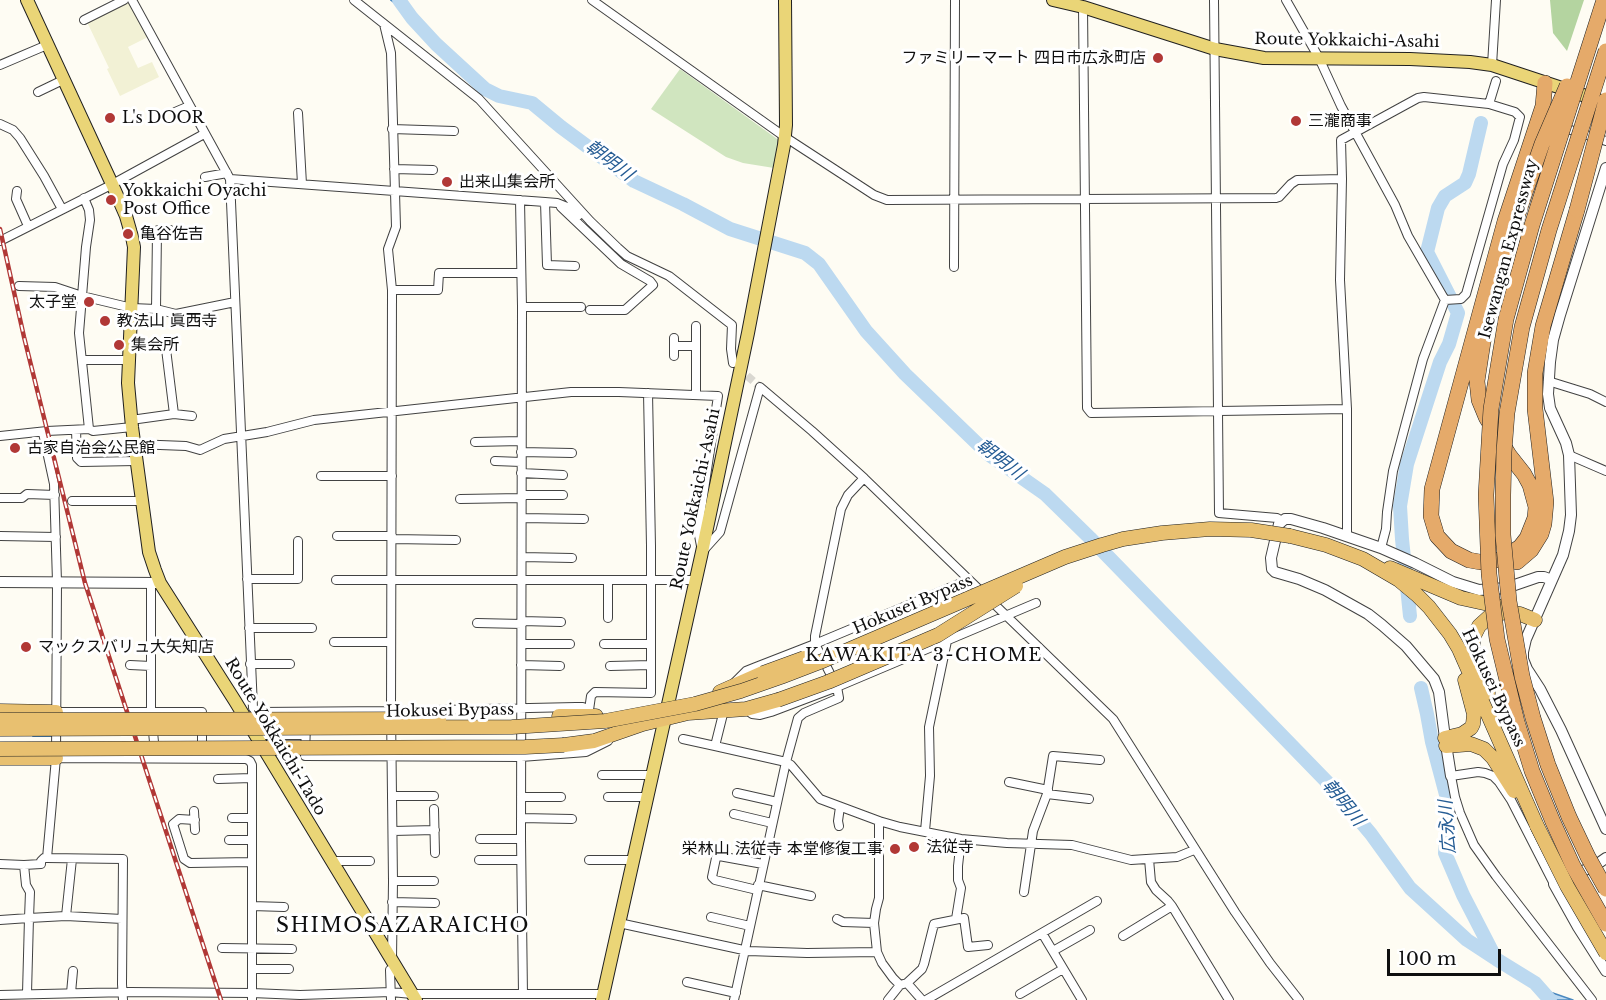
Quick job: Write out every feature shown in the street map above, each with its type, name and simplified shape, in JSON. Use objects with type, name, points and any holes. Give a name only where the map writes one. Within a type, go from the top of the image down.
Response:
[{"type":"highway","points":[[1545,83],[1543,106],[1505,220],[1432,489],[1431,516],[1437,536],[1451,551],[1480,562],[1502,559],[1520,547],[1532,529],[1535,518],[1536,507],[1533,495],[1524,474],[1496,434],[1482,409],[1477,381],[1483,342],[1506,251],[1542,144],[1577,60],[1597,0]]},
{"type":"highway","name":"Isewangan Expressway","points":[[1604,0],[1532,225],[1506,320],[1491,409],[1486,495],[1489,574],[1497,639],[1517,722],[1532,771],[1553,822],[1573,866],[1606,924]]},
{"type":"highway","name":"Isewangan Expressway","points":[[1606,51],[1543,250],[1522,327],[1507,413],[1503,495],[1503,535],[1509,602],[1520,666],[1533,718],[1548,765],[1569,817],[1606,890]]},
{"type":"highway","points":[[1545,83],[1518,141],[1428,476],[1422,507],[1429,537],[1440,553],[1459,566],[1480,571],[1500,570],[1517,562],[1531,550],[1541,534],[1546,513],[1535,409],[1534,389],[1538,357],[1545,318],[1589,169],[1606,101]]},
{"type":"highway","name":"Hokusei Bypass","points":[[0,729],[512,727],[605,721],[694,704],[741,691],[820,662],[1082,551],[1123,539],[1162,533],[1210,529],[1251,530],[1290,536],[1326,545],[1398,576]]},
{"type":"highway","points":[[0,749],[514,747],[594,741],[730,689],[763,673],[1038,562],[1080,548],[1123,539]]},
{"type":"highway","points":[[0,720],[510,718],[590,713],[626,715],[746,709],[828,682],[938,635],[1019,584],[1082,551]]},
{"type":"highway","points":[[1398,576],[1437,622],[1454,649],[1461,667],[1474,714],[1473,724],[1467,731],[1445,742]]},
{"type":"highway","points":[[1398,576],[1419,580],[1461,598],[1505,608],[1535,620]]},
{"type":"highway","name":"Hokusei Bypass","points":[[1418,598],[1439,620],[1459,649],[1566,886],[1606,953]]},
{"type":"highway","points":[[1527,801],[1519,772],[1475,659],[1472,644],[1479,626],[1490,616],[1506,612],[1535,620]]},
{"type":"highway","points":[[0,711],[56,712]]},
{"type":"highway","points":[[1445,742],[1471,744],[1489,753],[1537,826]]},
{"type":"highway","points":[[0,758],[56,758]]},
{"type":"main road","name":"Route Yokkaichi-Tado","points":[[27,0],[130,227],[134,247],[128,383],[136,461],[155,583],[235,701],[332,861],[391,965],[414,997]]},
{"type":"main road","name":"Route Yokkaichi-Asahi","points":[[603,999],[702,552],[748,333],[784,141],[785,0]]},
{"type":"main road","name":"Route Yokkaichi-Asahi","points":[[1053,0],[1078,4],[1215,49],[1264,58],[1442,59],[1492,65],[1582,96],[1606,101]]},
{"type":"street","points":[[84,20],[124,0]]},
{"type":"street","points":[[132,0],[228,176],[253,708],[259,712],[306,712],[583,707],[590,713]]},
{"type":"street","points":[[354,0],[479,99],[590,221],[627,256],[669,276],[732,326],[733,363]]},
{"type":"street","points":[[592,0],[784,141],[873,195],[887,200],[1276,198],[1297,180],[1342,179]]},
{"type":"street","points":[[954,267],[956,0]]},
{"type":"street","points":[[1214,0],[1219,513],[1277,518],[1282,521]]},
{"type":"street","points":[[1286,0],[1319,58],[1341,106],[1395,205],[1408,236],[1448,299]]},
{"type":"street","points":[[1492,65],[1496,0]]},
{"type":"street","points":[[1078,4],[1085,199],[1087,408],[1091,413],[1347,410]]},
{"type":"street","points":[[384,24],[391,53],[396,226],[388,249],[392,290],[393,880],[391,996]]},
{"type":"street","points":[[0,65],[47,45]]},
{"type":"street","points":[[38,92],[63,80]]},
{"type":"street","points":[[1489,104],[1496,81]]},
{"type":"street","points":[[1347,536],[1347,410],[1340,280],[1341,140],[1418,98],[1424,97],[1489,104],[1518,113],[1520,117],[1518,141],[1503,164],[1466,294],[1461,298],[1448,299]]},
{"type":"street","points":[[175,112],[189,106]]},
{"type":"street","points":[[298,113],[302,184]]},
{"type":"street","points":[[1549,123],[1606,141]]},
{"type":"street","points":[[0,124],[13,130],[20,138],[62,209]]},
{"type":"street","points":[[393,129],[454,131]]},
{"type":"street","points":[[0,241],[204,134]]},
{"type":"street","points":[[1606,168],[1555,332],[1548,381],[1550,408],[1569,455],[1571,515],[1569,531],[1563,555],[1524,646],[1523,659],[1562,730],[1606,829]]},
{"type":"street","points":[[394,169],[433,170]]},
{"type":"street","points":[[205,177],[228,176],[302,184],[557,203],[590,221]]},
{"type":"street","points":[[16,191],[16,199],[28,226]]},
{"type":"street","points":[[84,198],[90,220],[79,333],[89,429]]},
{"type":"street","points":[[520,200],[523,994]]},
{"type":"street","points":[[544,202],[547,265],[575,266]]},
{"type":"street","points":[[522,308],[625,310],[653,285],[621,264],[557,203]]},
{"type":"street","points":[[156,309],[157,232],[158,230],[170,230]]},
{"type":"street","points":[[392,290],[438,290],[439,273],[520,273]]},
{"type":"street","points":[[19,286],[55,287],[132,308],[156,309],[176,314],[235,302]]},
{"type":"street","points":[[1381,548],[1386,529],[1393,471],[1424,360],[1448,299]]},
{"type":"street","points":[[696,326],[696,395]]},
{"type":"street","points":[[674,356],[674,342],[696,346]]},
{"type":"street","points":[[166,349],[174,414]]},
{"type":"street","points":[[82,360],[129,360]]},
{"type":"street","points":[[1548,381],[1590,394],[1606,402]]},
{"type":"street","points":[[702,552],[720,531],[760,387],[864,478],[1113,719],[1194,850],[1252,938],[1299,1000]]},
{"type":"street","points":[[134,444],[186,446],[200,450],[224,440],[314,420],[521,397],[585,392],[718,396],[698,530],[702,552]]},
{"type":"street","points":[[590,713],[591,696],[595,692],[651,693],[648,393]]},
{"type":"street","points":[[0,436],[93,430],[174,414],[192,416]]},
{"type":"street","points":[[76,430],[77,458],[81,462],[136,461]]},
{"type":"street","points":[[43,433],[54,484],[57,582],[56,758],[47,858]]},
{"type":"street","points":[[475,442],[521,441]]},
{"type":"street","points":[[495,461],[572,453]]},
{"type":"street","points":[[1569,455],[1606,471]]},
{"type":"street","points":[[521,473],[563,474]]},
{"type":"street","points":[[321,476],[392,476]]},
{"type":"street","points":[[687,982],[735,997],[772,823],[798,718],[804,713],[839,698],[837,687],[815,644],[815,636],[841,509],[848,495],[864,478]]},
{"type":"street","points":[[0,498],[22,498],[27,494],[55,495]]},
{"type":"street","points":[[460,499],[563,495]]},
{"type":"street","points":[[72,501],[142,501]]},
{"type":"street","points":[[522,518],[584,519]]},
{"type":"street","points":[[1552,580],[1538,577],[1506,588],[1479,590],[1453,582],[1381,548],[1291,519],[1282,521],[1271,558],[1272,569],[1279,574],[1305,581],[1339,596],[1383,625],[1422,664],[1439,692],[1455,797],[1474,845],[1592,1000]]},
{"type":"street","points":[[0,536],[56,537]]},
{"type":"street","points":[[337,536],[456,540]]},
{"type":"street","points":[[247,579],[298,579],[298,541]]},
{"type":"street","points":[[522,557],[572,558]]},
{"type":"street","points":[[730,689],[746,671],[968,579]]},
{"type":"street","points":[[336,580],[696,580]]},
{"type":"street","points":[[608,580],[608,618]]},
{"type":"street","points":[[0,582],[155,583],[150,666],[151,712],[156,758]]},
{"type":"street","points":[[746,709],[752,714],[760,715],[771,712],[837,687],[1036,603]]},
{"type":"street","points":[[477,623],[561,622]]},
{"type":"street","points":[[249,628],[312,628]]},
{"type":"street","points":[[925,831],[930,776],[929,727],[947,641]]},
{"type":"street","points":[[334,642],[391,642]]},
{"type":"street","points":[[522,644],[570,644]]},
{"type":"street","points":[[604,644],[651,644]]},
{"type":"street","points":[[250,664],[290,664]]},
{"type":"street","points":[[130,665],[150,666]]},
{"type":"street","points":[[521,665],[560,666]]},
{"type":"street","points":[[610,666],[651,666]]},
{"type":"street","points":[[235,701],[252,695]]},
{"type":"street","points":[[715,746],[724,710]]},
{"type":"street","points":[[56,712],[202,712],[201,758]]},
{"type":"street","points":[[306,712],[305,756],[521,757],[586,752],[604,744],[623,731]]},
{"type":"street","points":[[202,734],[305,735]]},
{"type":"street","points":[[689,739],[786,762],[820,799],[900,827],[961,839],[1072,845],[1123,859],[1140,861],[1178,857],[1194,850]]},
{"type":"street","points":[[1024,891],[1031,843],[1048,792],[1053,756],[1100,760]]},
{"type":"street","points":[[56,758],[246,759],[252,765],[252,996]]},
{"type":"street","points":[[1451,776],[1478,772],[1493,776],[1499,782],[1512,800],[1578,927],[1606,970]]},
{"type":"street","points":[[602,775],[653,776]]},
{"type":"street","points":[[218,779],[252,778]]},
{"type":"street","points":[[1010,782],[1089,799]]},
{"type":"street","points":[[737,793],[777,801]]},
{"type":"street","points":[[393,796],[434,796]]},
{"type":"street","points":[[521,797],[561,797]]},
{"type":"street","points":[[609,797],[648,797]]},
{"type":"street","points":[[839,826],[840,807]]},
{"type":"street","points":[[434,808],[435,853]]},
{"type":"street","points":[[734,814],[772,823]]},
{"type":"street","points":[[195,830],[195,815],[179,819],[173,824],[184,859],[190,863],[252,862]]},
{"type":"street","points":[[232,818],[251,818]]},
{"type":"street","points":[[521,818],[572,819]]},
{"type":"street","points":[[879,821],[879,898],[874,923],[877,952],[882,963],[922,1000]]},
{"type":"street","points":[[393,831],[435,830]]},
{"type":"street","points":[[480,839],[521,839]]},
{"type":"street","points":[[956,919],[961,888],[958,874],[961,839]]},
{"type":"street","points":[[229,840],[251,840]]},
{"type":"street","points":[[763,864],[719,856],[716,858],[712,877],[715,880],[811,896]]},
{"type":"street","points":[[0,864],[41,864],[44,858],[123,859],[123,997]]},
{"type":"street","points":[[1554,884],[1606,858]]},
{"type":"street","points":[[66,916],[72,859]]},
{"type":"street","points":[[479,860],[521,860]]},
{"type":"street","points":[[589,860],[633,860]]},
{"type":"street","points":[[1149,860],[1151,882],[1172,906],[1229,1000]]},
{"type":"street","points":[[332,861],[370,861]]},
{"type":"street","points":[[24,865],[26,885],[30,892],[27,993]]},
{"type":"street","points":[[393,880],[434,881]]},
{"type":"street","points":[[926,1000],[1097,901]]},
{"type":"street","points":[[392,902],[435,903]]},
{"type":"street","points":[[252,906],[284,907]]},
{"type":"street","points":[[1123,936],[1172,906]]},
{"type":"street","points":[[0,920],[66,916],[123,920]]},
{"type":"street","points":[[711,917],[750,926]]},
{"type":"street","points":[[888,1000],[922,969],[934,924],[964,918],[968,947],[988,945]]},
{"type":"street","points":[[837,919],[843,922],[874,923]]},
{"type":"street","points":[[619,923],[745,950],[797,953],[877,952]]},
{"type":"street","points":[[1053,951],[1090,930]]},
{"type":"street","points":[[1042,933],[1082,1000]]},
{"type":"street","points":[[222,948],[292,949]]},
{"type":"street","points":[[252,969],[289,969]]},
{"type":"street","points":[[1020,994],[1064,969]]},
{"type":"street","points":[[71,993],[73,971]]},
{"type":"street","points":[[0,994],[71,993],[123,997],[130,992],[214,996],[414,997],[523,994],[603,999]]},
{"type":"green space","points":[[1550,0],[1584,0],[1567,51],[1553,33]]},
{"type":"green space","points":[[129,1],[148,37],[128,47],[138,68],[152,62],[159,77],[120,96],[87,22]]},
{"type":"green space","points":[[680,69],[780,141],[774,168],[743,163],[726,157],[651,109]]},
{"type":"water","points":[[1536,982],[1550,992],[1573,1000],[1549,1000]]},
{"type":"waterway","name":"朝明川","points":[[391,0],[406,11]]},
{"type":"waterway","name":"朝明川","points":[[399,0],[436,44],[485,89],[499,96],[532,103],[634,181],[730,229],[805,253],[819,264],[866,331],[905,374],[988,454],[1045,494],[1090,538],[1328,783],[1371,834],[1410,888],[1467,940],[1535,983],[1550,1000]]},
{"type":"waterway","name":"広永川","points":[[1410,616],[1400,506],[1407,464],[1458,313],[1427,252],[1438,208],[1445,196],[1465,183],[1469,174],[1481,123]]},
{"type":"waterway","name":"広永川","points":[[1421,688],[1449,806],[1445,853],[1463,895],[1495,957]]},
{"type":"waterway","points":[[33,736],[54,736]]},
{"type":"tunnel","points":[[738,368],[760,387]]},
{"type":"railway","points":[[0,229],[24,337],[85,583],[221,1000]]},
{"type":"place","name":"ファミリーマート 四日市広永町店","points":[[1158,58]]},
{"type":"place","name":"L's DOOR","points":[[110,118]]},
{"type":"place","name":"三瀧商事","points":[[1296,121]]},
{"type":"place","name":"出来山集会所","points":[[447,182]]},
{"type":"place","name":"Yokkaichi Oyachi Post Office","points":[[111,200]]},
{"type":"place","name":"亀谷佐吉","points":[[128,234]]},
{"type":"place","name":"太子堂","points":[[89,302]]},
{"type":"place","name":"教法山 眞西寺","points":[[105,321]]},
{"type":"place","name":"集会所","points":[[119,345]]},
{"type":"place","name":"古家自治会公民館","points":[[15,448]]},
{"type":"place","name":"マックスバリュ大矢知店","points":[[26,647]]},
{"type":"place","name":"法従寺","points":[[914,847]]},
{"type":"place","name":"栄林山 法従寺 本堂修復工事","points":[[895,849]]},
{"type":"district","name":"KAWAKITA 3-CHOME","points":[[924,656]]},
{"type":"district","name":"SHIMOSAZARAICHO","points":[[403,926]]}]
